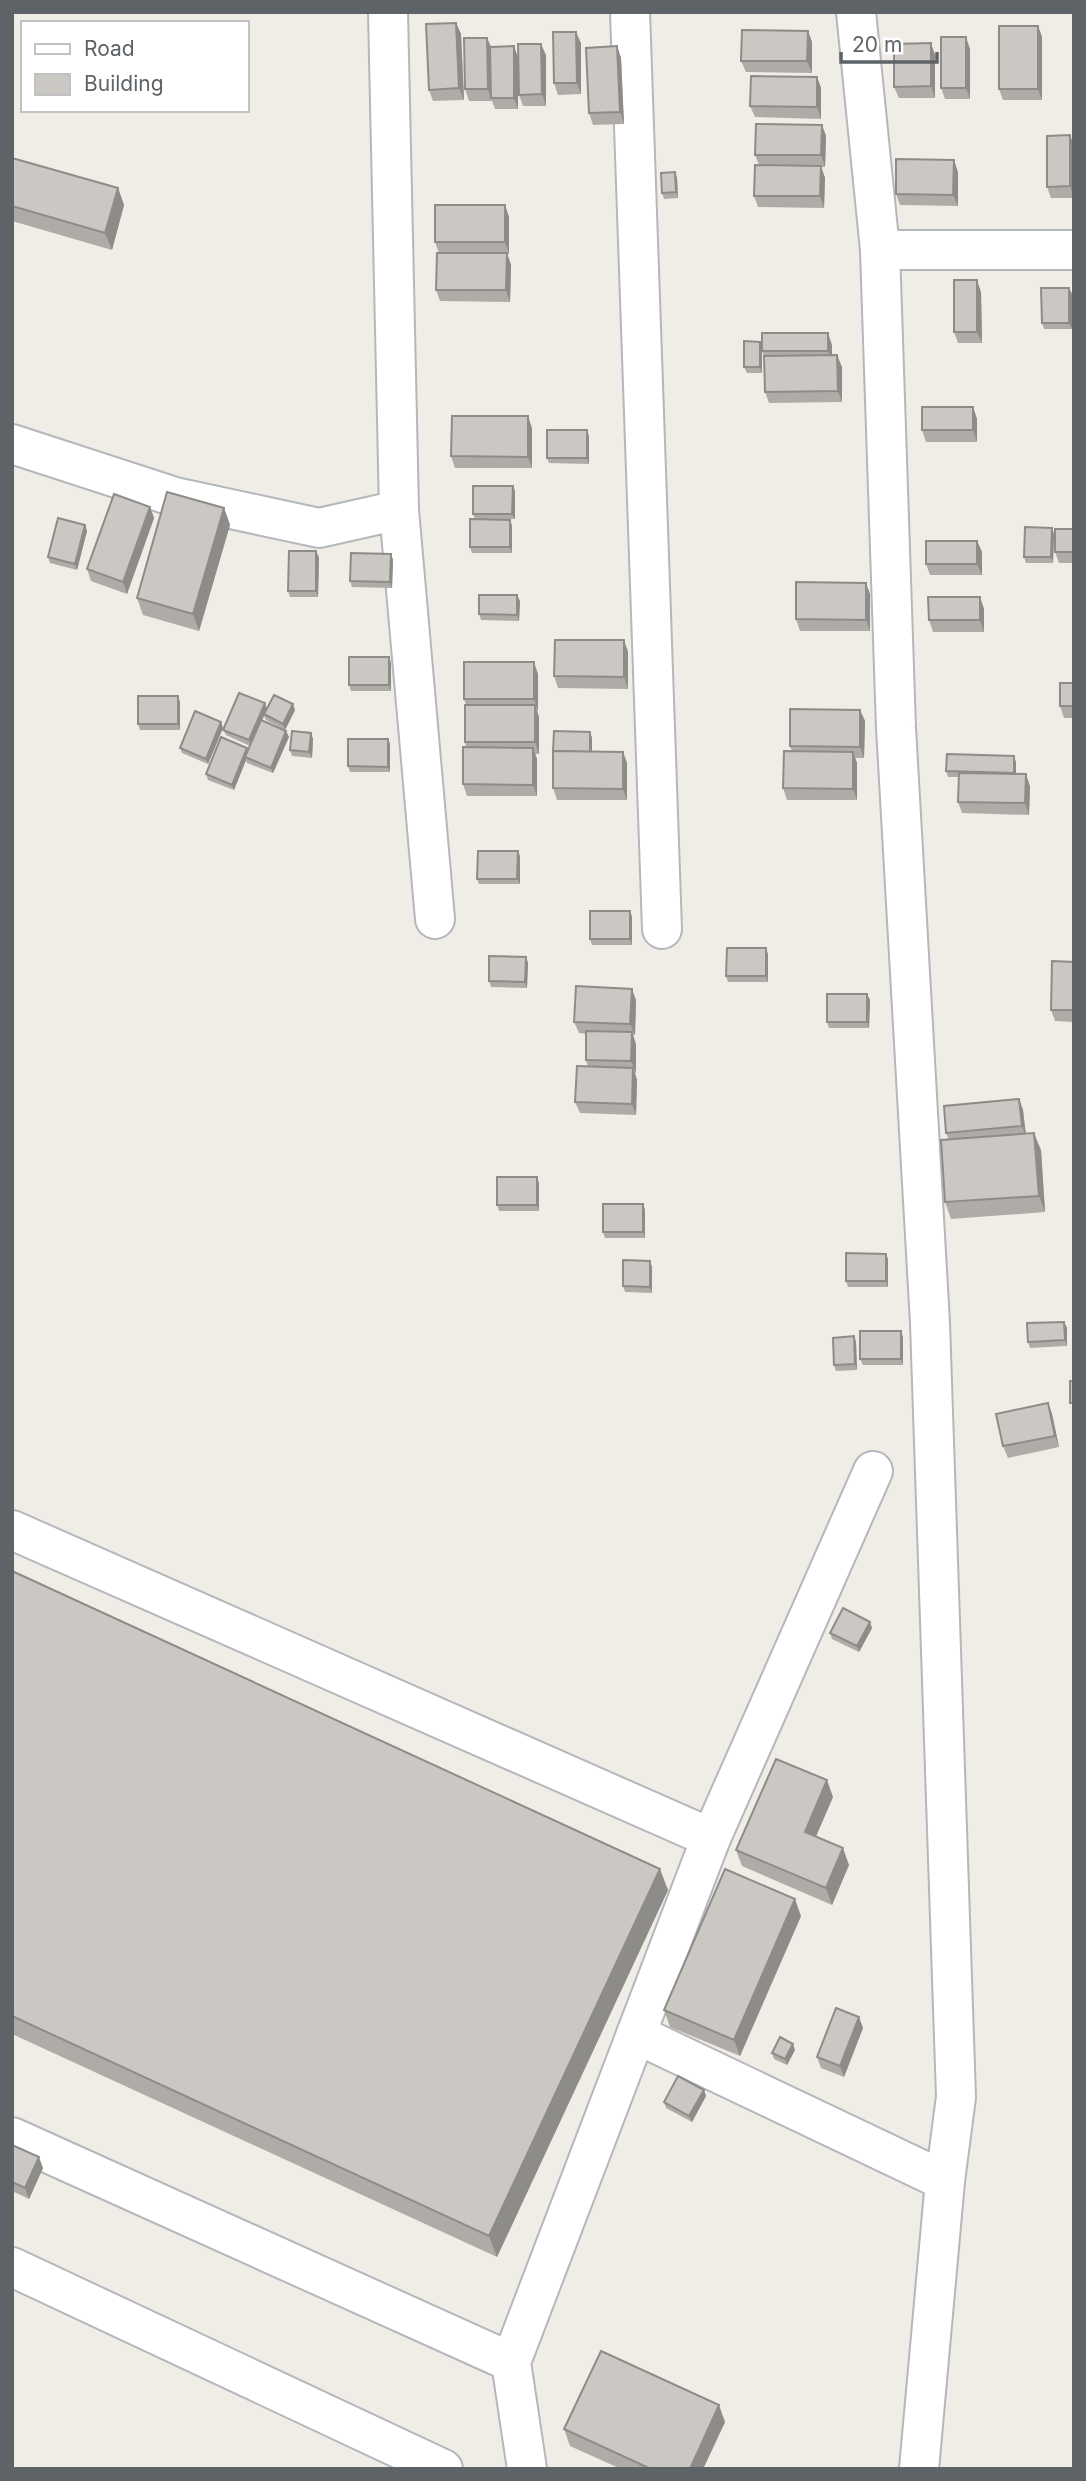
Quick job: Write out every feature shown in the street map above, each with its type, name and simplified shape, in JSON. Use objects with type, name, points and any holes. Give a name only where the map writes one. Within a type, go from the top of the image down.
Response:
[{"type":"street","points":[[388,12],[398,510],[435,919]]},
{"type":"street","points":[[630,12],[662,929]]},
{"type":"street","points":[[856,12],[880,250],[895,720],[932,1378],[956,2096],[945,2181],[919,2469]]},
{"type":"street","points":[[880,250],[1074,250]]},
{"type":"street","points":[[12,444],[175,497],[319,528],[398,510]]},
{"type":"street","points":[[527,2469],[511,2362],[711,1838],[873,1471]]},
{"type":"street","points":[[12,1530],[711,1838]]},
{"type":"street","points":[[636,2034],[945,2181]]},
{"type":"street","points":[[12,2137],[511,2362]]},
{"type":"street","points":[[12,2267],[443,2469]]},
{"type":"building","points":[[456,23],[459,88],[429,90],[426,24]]},
{"type":"building","points":[[999,26],[1038,26],[1038,89],[999,89]]},
{"type":"building","points":[[742,30],[808,31],[807,61],[741,61]]},
{"type":"building","points":[[553,32],[576,32],[577,83],[554,83]]},
{"type":"building","points":[[941,37],[966,37],[966,88],[941,88]]},
{"type":"building","points":[[464,38],[487,38],[488,89],[465,89]]},
{"type":"building","points":[[931,43],[931,86],[894,87],[894,44]]},
{"type":"building","points":[[518,44],[541,44],[542,94],[519,95]]},
{"type":"building","points":[[514,46],[514,98],[491,98],[490,47]]},
{"type":"building","points":[[617,46],[620,112],[589,113],[586,48]]},
{"type":"building","points":[[751,76],[817,77],[817,107],[750,106]]},
{"type":"building","points":[[756,124],[822,125],[821,155],[755,155]]},
{"type":"building","points":[[1070,135],[1070,186],[1047,187],[1047,136]]},
{"type":"building","points":[[12,158],[118,188],[105,233],[12,206]]},
{"type":"building","points":[[896,159],[954,160],[953,195],[896,194]]},
{"type":"building","points":[[755,165],[821,166],[820,196],[754,196]]},
{"type":"building","points":[[675,172],[676,192],[662,193],[661,173]]},
{"type":"building","points":[[435,205],[505,205],[505,242],[435,242]]},
{"type":"building","points":[[437,253],[507,253],[506,290],[436,290]]},
{"type":"building","points":[[954,280],[977,280],[977,332],[954,332]]},
{"type":"building","points":[[1041,288],[1069,288],[1069,323],[1042,323]]},
{"type":"building","points":[[762,333],[828,333],[828,351],[762,351]]},
{"type":"building","points":[[744,341],[760,342],[760,367],[744,367]]},
{"type":"building","points":[[837,355],[838,391],[765,392],[764,356]]},
{"type":"building","points":[[922,407],[973,407],[973,430],[922,430]]},
{"type":"building","points":[[452,416],[528,416],[528,457],[451,456]]},
{"type":"building","points":[[547,430],[587,430],[587,458],[547,458]]},
{"type":"building","points":[[473,486],[513,486],[512,514],[473,514]]},
{"type":"building","points":[[167,492],[224,508],[193,614],[137,598]]},
{"type":"building","points":[[114,494],[150,507],[123,582],[87,569]]},
{"type":"building","points":[[58,518],[85,525],[75,564],[48,557]]},
{"type":"building","points":[[470,519],[510,520],[510,547],[470,547]]},
{"type":"building","points":[[1025,527],[1052,528],[1051,557],[1024,557]]},
{"type":"building","points":[[1055,529],[1074,529],[1074,552],[1055,552]]},
{"type":"building","points":[[926,541],[977,541],[977,564],[926,564]]},
{"type":"building","points":[[289,551],[316,551],[316,591],[288,591]]},
{"type":"building","points":[[351,553],[391,554],[390,582],[350,581]]},
{"type":"building","points":[[796,582],[866,583],[866,620],[796,619]]},
{"type":"building","points":[[479,595],[517,595],[517,615],[479,614]]},
{"type":"building","points":[[928,597],[980,597],[980,620],[929,620]]},
{"type":"building","points":[[555,640],[624,640],[624,677],[554,676]]},
{"type":"building","points":[[349,657],[389,657],[389,685],[349,685]]},
{"type":"building","points":[[464,662],[534,662],[534,699],[464,699]]},
{"type":"building","points":[[1060,683],[1074,683],[1074,706],[1060,706]]},
{"type":"building","points":[[239,693],[265,703],[249,740],[223,730]]},
{"type":"building","points":[[274,695],[293,704],[283,724],[264,714]]},
{"type":"building","points":[[138,696],[178,696],[178,724],[138,724]]},
{"type":"building","points":[[465,705],[535,705],[535,742],[465,742]]},
{"type":"building","points":[[790,709],[860,710],[860,747],[790,746]]},
{"type":"building","points":[[195,711],[221,722],[206,759],[180,748]]},
{"type":"building","points":[[261,720],[286,731],[271,768],[245,757]]},
{"type":"building","points":[[292,731],[311,733],[309,752],[290,750]]},
{"type":"building","points":[[554,731],[590,732],[590,752],[553,751]]},
{"type":"building","points":[[221,737],[247,748],[232,785],[206,774]]},
{"type":"building","points":[[348,739],[388,739],[388,767],[348,766]]},
{"type":"building","points":[[463,747],[533,748],[533,785],[463,784]]},
{"type":"building","points":[[553,751],[623,752],[623,789],[553,788]]},
{"type":"building","points":[[784,751],[853,752],[853,789],[783,788]]},
{"type":"building","points":[[947,754],[1014,756],[1014,773],[946,771]]},
{"type":"building","points":[[959,773],[1026,774],[1025,803],[958,802]]},
{"type":"building","points":[[478,851],[518,851],[517,879],[477,879]]},
{"type":"building","points":[[590,911],[630,911],[630,939],[590,939]]},
{"type":"building","points":[[727,948],[766,948],[766,976],[726,976]]},
{"type":"building","points":[[489,956],[526,957],[525,982],[489,981]]},
{"type":"building","points":[[1052,961],[1074,962],[1074,1010],[1051,1010]]},
{"type":"building","points":[[576,986],[632,989],[630,1024],[574,1022]]},
{"type":"building","points":[[827,994],[867,994],[867,1022],[827,1022]]},
{"type":"building","points":[[586,1031],[632,1032],[631,1061],[586,1060]]},
{"type":"building","points":[[577,1066],[633,1068],[632,1104],[575,1102]]},
{"type":"building","points":[[1019,1099],[1022,1126],[946,1133],[944,1106]]},
{"type":"building","points":[[1034,1133],[1039,1196],[945,1202],[941,1140]]},
{"type":"building","points":[[497,1177],[537,1177],[537,1205],[497,1205]]},
{"type":"building","points":[[603,1204],[643,1204],[643,1232],[603,1232]]},
{"type":"building","points":[[846,1253],[886,1254],[886,1281],[846,1281]]},
{"type":"building","points":[[623,1260],[650,1261],[650,1287],[623,1286]]},
{"type":"building","points":[[1064,1322],[1065,1340],[1028,1342],[1027,1323]]},
{"type":"building","points":[[860,1331],[901,1331],[901,1359],[860,1359]]},
{"type":"building","points":[[854,1336],[855,1364],[834,1365],[833,1338]]},
{"type":"building","points":[[1070,1381],[1074,1381],[1074,1403],[1070,1403]]},
{"type":"building","points":[[1048,1403],[1055,1436],[1003,1446],[996,1414]]},
{"type":"building","points":[[12,1571],[660,1869],[489,2236],[12,2016]]},
{"type":"building","points":[[843,1608],[870,1622],[857,1646],[830,1633]]},
{"type":"building","points":[[776,1759],[827,1780],[805,1832],[843,1848],[826,1888],[736,1850]]},
{"type":"building","points":[[725,1869],[795,1899],[734,2040],[664,2010]]},
{"type":"building","points":[[836,2008],[859,2017],[840,2066],[817,2057]]},
{"type":"building","points":[[780,2037],[793,2044],[785,2059],[772,2053]]},
{"type":"building","points":[[678,2076],[704,2090],[689,2116],[664,2102]]},
{"type":"building","points":[[12,2145],[39,2157],[25,2188],[12,2182]]},
{"type":"building","points":[[601,2351],[719,2405],[690,2469],[651,2469],[564,2429]]}]
